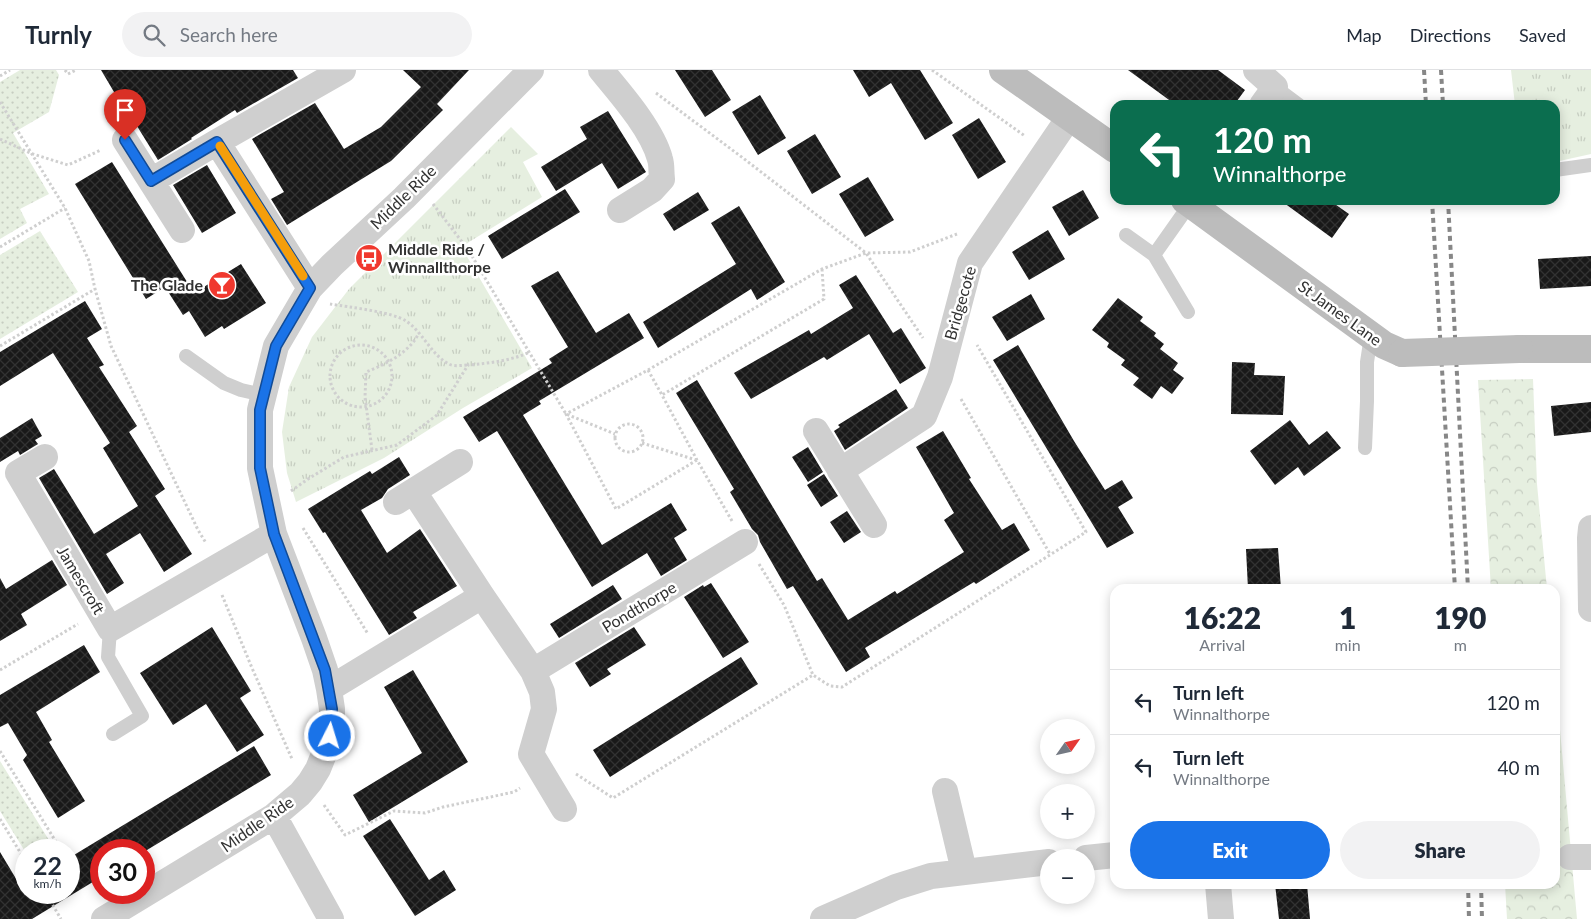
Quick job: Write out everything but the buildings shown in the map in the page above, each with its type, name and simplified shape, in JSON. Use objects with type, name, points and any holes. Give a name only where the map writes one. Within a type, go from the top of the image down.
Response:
[{"type":"street","points":[[151,181],[343,70]]},
{"type":"street","name":"Middle Ride","points":[[104,919],[274,816],[287,806],[310,782],[321,762],[330,736],[332,709],[329,689],[325,670],[274,534],[260,468],[260,410],[276,346],[306,295],[332,266],[416,186],[531,70]]},
{"type":"street","points":[[600,70],[615,87],[650,135],[660,159],[662,178],[652,190],[620,210]]},
{"type":"street","points":[[1003,70],[1110,145]]},
{"type":"street","name":"Bridgecote","points":[[840,471],[924,416],[942,367],[970,263],[1070,116]]},
{"type":"street","points":[[125,140],[182,230]]},
{"type":"street","points":[[217,142],[306,295]]},
{"type":"street","name":"St James Lane","points":[[1194,205],[1384,345],[1402,353],[1519,349],[1591,349]]},
{"type":"street","points":[[816,431],[874,525]]},
{"type":"street","name":"Jamescroft","points":[[45,457],[18,473],[105,620],[220,565],[274,534]]},
{"type":"street","points":[[460,462],[405,497],[482,596],[533,671],[542,692],[544,709],[531,754],[564,809]]},
{"type":"street","points":[[1591,528],[1591,609]]},
{"type":"street","name":"Pondthorpe","points":[[533,671],[745,542]]},
{"type":"street","points":[[329,689],[482,596]]},
{"type":"street","points":[[945,791],[964,871]]},
{"type":"street","points":[[274,816],[331,919]]},
{"type":"street","points":[[1095,857],[1110,856]]},
{"type":"street","points":[[823,919],[896,887],[932,876],[1040,863]]},
{"type":"street","points":[[1218,889],[1220,919]]},
{"type":"lane","points":[[1264,87],[1289,100]]},
{"type":"lane","points":[[1560,169],[1591,165]]},
{"type":"lane","points":[[1154,256],[1186,205]]},
{"type":"lane","points":[[1126,235],[1154,256],[1188,312]]},
{"type":"lane","points":[[1365,448],[1367,362],[1372,336]]},
{"type":"lane","points":[[186,356],[224,383],[241,390],[263,395]]},
{"type":"lane","points":[[105,620],[108,657],[142,716],[113,734]]},
{"type":"path","points":[[0,76],[10,70]]},
{"type":"path","points":[[65,70],[68,74],[76,70]]},
{"type":"path","points":[[932,70],[1047,150]]},
{"type":"path","points":[[651,90],[744,158],[866,252],[942,367],[1050,554]]},
{"type":"path","points":[[0,102],[65,208],[90,261],[95,289],[111,346],[198,530],[220,565],[220,591],[294,764],[310,782],[319,798],[346,835],[394,811],[424,813],[443,807],[514,792],[559,764],[613,798],[813,675]]},
{"type":"path","points":[[0,139],[30,153],[68,165],[125,140]]},
{"type":"path","points":[[416,186],[433,204],[469,251],[566,414],[616,509],[696,460]]},
{"type":"path","points":[[0,247],[65,208]]},
{"type":"path","points":[[566,414],[648,370],[822,268],[866,252],[910,252],[953,234],[992,231]]},
{"type":"path","points":[[662,396],[824,299],[822,268]]},
{"type":"path","points":[[0,346],[95,289]]},
{"type":"path","points":[[306,295],[330,304],[380,313],[405,320],[450,365],[468,366],[499,362],[530,352]]},
{"type":"path","points":[[648,370],[696,460],[784,605],[813,675],[830,686],[842,687],[1086,532],[957,312]]},
{"type":"path","points":[[372,450],[366,407],[366,372],[390,362],[415,342],[419,332]]},
{"type":"path","points":[[364,344],[375,347],[384,353],[390,362],[392,371],[392,381],[389,390],[375,404],[366,407],[345,403],[337,396],[332,387],[331,366],[336,356],[344,349],[354,345],[364,344]]},
{"type":"path","points":[[266,495],[288,493],[344,457],[397,445],[437,415],[468,366]]},
{"type":"path","points":[[566,414],[615,434]]},
{"type":"path","points":[[624,424],[632,424],[637,426],[642,434],[642,443],[636,450],[622,450],[616,444],[615,434],[624,424]]},
{"type":"path","points":[[642,443],[696,460]]},
{"type":"path","points":[[302,526],[382,657]]},
{"type":"path","points":[[0,670],[105,620]]},
{"type":"path","points":[[0,751],[54,839]]},
{"type":"path","points":[[0,819],[15,844]]},
{"type":"path","points":[[52,904],[61,919]]},
{"type":"green space","points":[[20,70],[56,70],[59,75],[49,112],[13,133],[49,194],[20,209],[27,223],[0,239],[0,82]]},
{"type":"green space","points":[[1511,70],[1591,70],[1591,154],[1560,161],[1560,100],[1514,100]]},
{"type":"green space","points":[[511,127],[538,154],[523,162],[542,197],[462,248],[532,368],[463,408],[384,458],[296,502],[287,473],[282,432],[289,387],[312,337],[349,289]]},
{"type":"green space","points":[[40,231],[78,292],[0,339],[0,255]]},
{"type":"green space","points":[[1533,379],[1537,484],[1547,584],[1491,584],[1478,380]]},
{"type":"green space","points":[[1560,730],[1577,919],[1507,919],[1505,889],[1560,889]]},
{"type":"green space","points":[[0,761],[48,839],[17,839],[0,811]]},
{"type":"railway","points":[[1424,70],[1426,100]]},
{"type":"railway","points":[[1441,70],[1443,100]]},
{"type":"railway","points":[[1432,205],[1455,584]]},
{"type":"railway","points":[[1448,205],[1468,584]]},
{"type":"railway","points":[[1468,889],[1469,919]]},
{"type":"railway","points":[[1481,889],[1482,919]]},
{"type":"slow traffic","points":[[220,146],[303,276]]},
{"type":"place","name":"Middle Ride / Winnallthorpe","points":[[369,258]]},
{"type":"place","name":"The Glade","points":[[222,285]]},
{"type":"route","points":[[125,140],[151,181],[217,142],[310,288],[276,346],[260,410],[260,468],[274,534],[325,670],[332,709],[330,736]]}]
